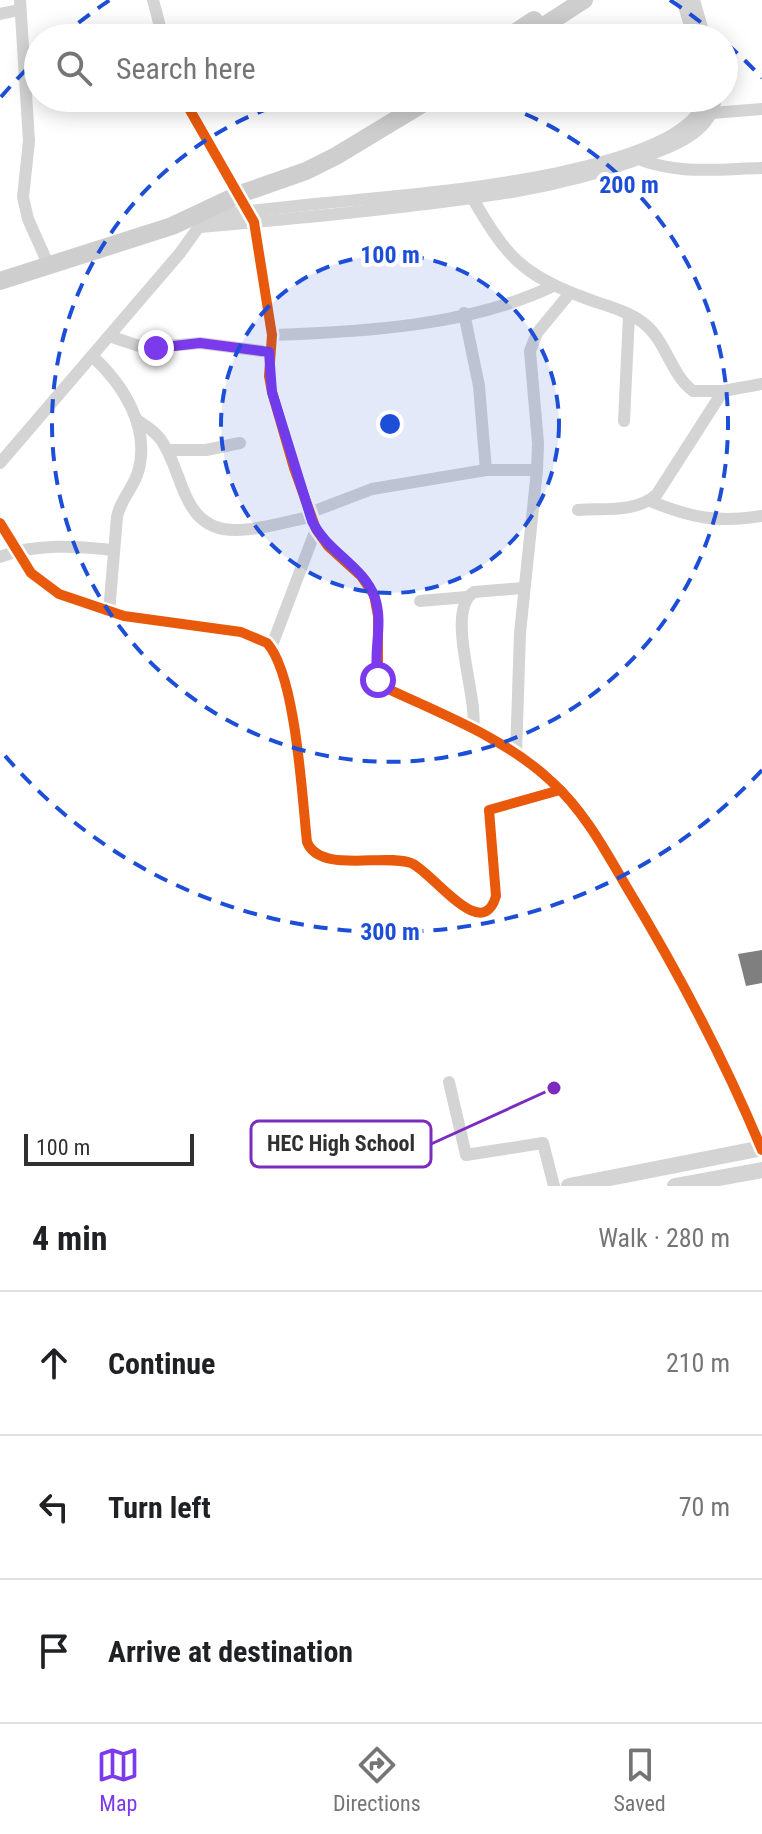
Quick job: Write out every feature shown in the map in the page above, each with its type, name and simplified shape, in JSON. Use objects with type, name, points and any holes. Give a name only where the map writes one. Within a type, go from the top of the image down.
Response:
[{"type":"main road","points":[[528,24],[564,0]]},
{"type":"main road","points":[[547,24],[584,0]]},
{"type":"main road","points":[[0,281],[172,226],[248,209],[294,174],[302,164],[390,112]]},
{"type":"main road","points":[[294,174],[336,156],[409,112]]},
{"type":"street","points":[[153,0],[159,24]]},
{"type":"street","points":[[682,0],[690,24]]},
{"type":"street","points":[[694,0],[701,24]]},
{"type":"street","points":[[0,14],[20,5],[24,65]]},
{"type":"street","points":[[738,111],[762,109]]},
{"type":"street","points":[[27,112],[29,141],[23,197],[28,219],[49,266]]},
{"type":"street","points":[[191,112],[248,209],[272,335],[269,352],[272,392],[312,520],[328,546],[361,576],[374,595],[378,616],[376,670],[380,683],[516,755],[560,790],[598,839],[663,946],[762,1149],[569,1186]]},
{"type":"street","points":[[324,209],[571,171],[616,157],[678,131],[700,112]]},
{"type":"street","points":[[0,463],[109,336],[204,218],[248,209],[324,209],[473,199],[548,187],[638,159],[694,134],[712,113],[724,112]]},
{"type":"street","points":[[638,159],[682,171],[762,168]]},
{"type":"street","points":[[473,199],[504,249],[524,268],[553,286],[629,315],[653,332],[689,388],[700,392],[723,391],[762,384]]},
{"type":"street","points":[[272,335],[374,330],[518,301],[553,286]]},
{"type":"street","points":[[516,755],[517,666],[538,443],[530,351],[537,333],[570,293]]},
{"type":"street","points":[[464,313],[479,386],[486,470]]},
{"type":"street","points":[[624,421],[629,315]]},
{"type":"street","points":[[109,336],[145,348],[200,343],[269,352]]},
{"type":"street","points":[[92,356],[116,379],[136,419],[140,442],[139,468],[118,509],[109,612]]},
{"type":"street","points":[[578,510],[626,507],[650,501],[723,391]]},
{"type":"street","points":[[136,419],[160,438],[191,507],[213,526],[237,530],[312,520],[372,489],[486,470],[537,470]]},
{"type":"street","points":[[167,450],[206,450],[240,443]]},
{"type":"street","points":[[650,501],[683,514],[719,521],[762,516]]},
{"type":"street","points":[[271,648],[312,520]]},
{"type":"street","points":[[0,523],[31,573],[45,586],[109,612],[241,632],[271,648],[281,672],[297,741],[307,842],[309,849],[318,855],[335,860],[409,862],[425,870],[467,911],[480,912],[490,907],[496,896],[489,810],[560,790]]},
{"type":"street","points":[[0,557],[17,550],[60,546],[113,550]]},
{"type":"street","points":[[420,601],[523,588]]},
{"type":"street","points":[[467,597],[461,634],[475,707],[473,730]]},
{"type":"street","points":[[449,1082],[466,1155],[543,1143],[554,1186]]},
{"type":"street","points":[[679,1186],[762,1170]]},
{"type":"building","points":[[762,950],[762,983],[746,986],[738,954]]},
{"type":"cycle path","points":[[191,112],[254,222],[272,335],[269,376],[272,392],[316,529],[328,546],[361,576],[374,595],[378,616],[378,680],[384,687],[472,728],[514,752],[534,766],[574,805],[602,845],[681,982],[732,1082],[762,1150]]},
{"type":"cycle path","points":[[0,523],[31,573],[59,594],[124,616],[241,632],[267,643],[285,681],[296,738],[307,842],[314,852],[338,860],[411,863],[456,901],[480,913],[489,909],[496,896],[489,810],[560,790]]},
{"type":"place","name":"HEC High School","points":[[554,1088]]},
{"type":"route","points":[[156,348],[200,343],[269,352],[272,392],[312,521],[328,546],[369,586],[377,604],[378,680]]}]
